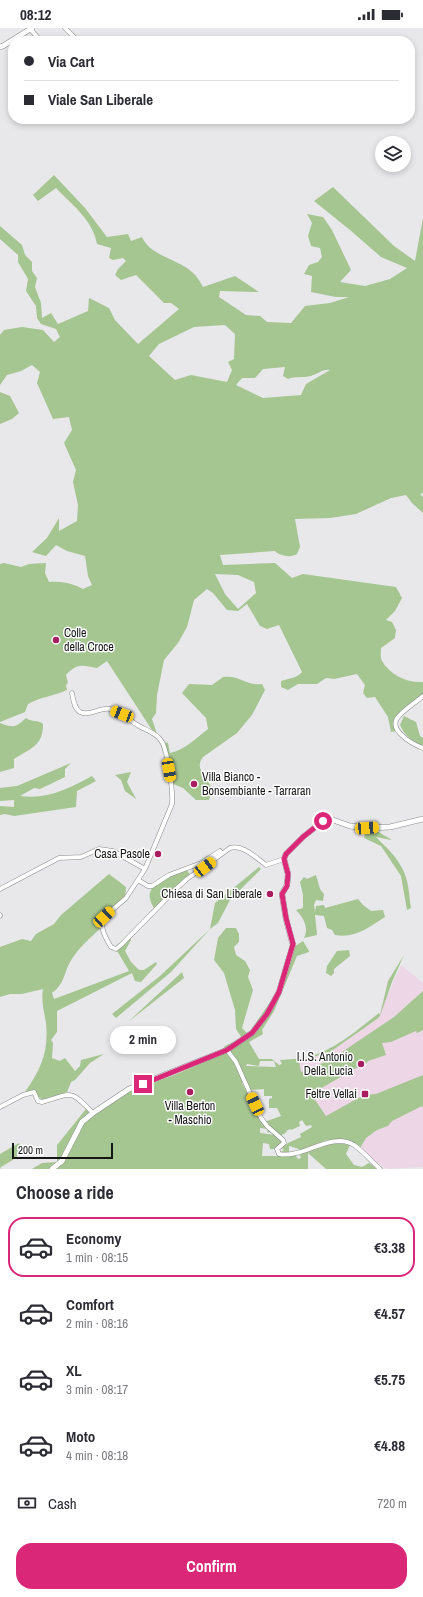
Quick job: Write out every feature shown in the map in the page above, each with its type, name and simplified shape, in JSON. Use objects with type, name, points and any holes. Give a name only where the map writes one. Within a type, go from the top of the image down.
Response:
[{"type":"street","points":[[65,28],[73,36]]},
{"type":"street","points":[[19,36],[31,29]]},
{"type":"street","points":[[72,693],[75,707],[80,712],[89,713],[109,709],[122,714],[140,727],[160,738],[164,746],[173,793],[172,804],[145,869],[126,898],[104,917],[102,927],[111,947],[116,949],[186,879],[195,874],[224,851],[236,846]]},
{"type":"street","points":[[423,696],[399,715],[395,725],[406,738],[423,748]]},
{"type":"street","points":[[52,1169],[62,1161],[82,1122],[93,1112],[129,1089],[227,1050],[252,1033],[267,1014],[279,992],[293,944],[286,918],[282,894],[287,886],[288,874],[284,859],[286,854],[303,837],[323,821],[333,820],[350,826],[367,828],[390,827],[423,819]]},
{"type":"street","points":[[138,880],[148,886],[152,886],[170,875],[193,867],[220,851],[236,846],[243,848],[266,865],[284,859]]},
{"type":"street","points":[[0,889],[59,858],[81,857],[99,849],[113,851],[145,869]]},
{"type":"street","points":[[227,1050],[236,1062],[261,1118],[267,1126],[283,1140],[284,1143],[277,1149],[279,1154],[294,1155],[330,1142],[341,1142],[354,1145],[380,1169]]},
{"type":"street","points":[[0,1107],[28,1092],[34,1092],[38,1101],[42,1102],[70,1094],[76,1096],[93,1112]]},
{"type":"shaded area","name":"I.I.S. Antonio Della Lucia","points":[[401,965],[423,983],[423,1167],[387,1169],[375,1161],[357,1145],[344,1141],[307,1089],[298,1061],[330,1052],[377,1019]]},
{"type":"green space","points":[[54,175],[85,208],[107,237],[128,234],[131,241],[142,237],[151,249],[192,272],[203,287],[235,276],[259,292],[220,291],[219,297],[246,315],[260,316],[267,322],[291,323],[305,306],[330,303],[349,297],[336,297],[311,292],[312,276],[304,274],[309,265],[318,262],[322,257],[320,248],[311,246],[308,236],[312,223],[307,214],[323,217],[332,230],[351,270],[340,282],[365,286],[390,279],[407,268],[381,257],[314,201],[333,187],[394,246],[415,261],[423,218],[423,493],[420,494],[423,497],[423,513],[406,495],[391,498],[356,514],[330,518],[295,519],[300,547],[297,554],[292,556],[286,556],[275,551],[220,555],[223,565],[275,563],[292,578],[303,574],[396,587],[402,598],[395,611],[386,620],[392,622],[396,630],[395,638],[381,648],[381,659],[385,666],[394,674],[411,681],[423,682],[423,694],[394,720],[396,731],[391,732],[388,717],[375,697],[367,698],[363,693],[365,685],[357,674],[334,679],[326,678],[317,684],[298,684],[288,690],[281,687],[281,681],[295,677],[302,672],[279,625],[267,629],[260,626],[247,604],[238,611],[227,610],[213,593],[207,589],[194,600],[187,627],[178,643],[164,660],[157,695],[156,713],[152,719],[157,734],[152,730],[107,661],[97,668],[80,666],[73,668],[66,675],[68,683],[66,685],[67,690],[28,704],[25,712],[0,722],[0,564],[4,563],[21,567],[29,564],[46,563],[45,573],[49,582],[66,583],[83,589],[92,585],[88,576],[85,556],[67,551],[56,545],[46,556],[32,552],[47,538],[59,518],[59,531],[77,521],[78,505],[73,482],[76,470],[64,443],[72,430],[69,417],[53,419],[37,383],[40,372],[32,365],[21,371],[7,375],[0,385],[0,335],[4,330],[22,327],[43,330],[54,342],[60,337],[56,329],[41,324],[37,318],[36,306],[26,291],[28,279],[18,262],[18,255],[0,239],[0,226],[22,245],[25,255],[32,262],[32,271],[37,278],[35,287],[41,303],[42,318],[51,313],[58,324],[88,311],[89,298],[109,308],[115,320],[138,344],[179,309],[171,303],[164,303],[136,275],[121,280],[115,275],[118,269],[126,261],[123,258],[113,260],[109,258],[111,248],[97,244],[95,235],[81,213],[56,188],[38,201],[33,195]],"holes":[[[225,325],[235,334],[234,359],[228,362],[232,370],[227,382],[191,375],[175,380],[149,356],[159,344],[194,327]],[[285,367],[283,376],[288,379],[311,376],[322,371],[330,370],[306,384],[301,395],[263,398],[236,385],[242,378],[255,378],[263,369]],[[215,574],[238,575],[254,582],[256,593],[238,609],[225,594]]]},
{"type":"green space","points":[[0,392],[10,396],[19,413],[12,419],[0,424]]},
{"type":"green space","points":[[223,677],[262,684],[265,690],[252,715],[237,733],[203,757],[200,768],[210,785],[211,792],[209,800],[196,800],[183,788],[171,783],[165,742],[168,743],[170,753],[181,749],[208,729],[206,718],[182,693],[189,684],[212,685]]},
{"type":"green space","points":[[404,716],[416,722],[420,736],[423,738],[423,746],[409,738],[402,729],[400,725]]},
{"type":"green space","points":[[26,718],[43,724],[41,737],[35,746],[14,759],[14,768],[0,772],[0,723],[8,726],[14,726]]},
{"type":"green space","points":[[71,763],[65,769],[65,777],[40,789],[34,788],[20,796],[30,797],[49,795],[66,789],[92,776],[96,781],[77,791],[76,807],[14,816],[5,814],[0,815],[0,806],[14,807],[14,800],[0,801],[0,788],[17,786]]},
{"type":"green space","points":[[131,772],[127,782],[136,799],[125,791],[121,780],[115,775]]},
{"type":"green space","points":[[366,831],[377,831],[392,840],[376,837],[400,864],[407,883],[411,908],[407,910],[401,876],[381,846],[364,838]]},
{"type":"green space","points":[[259,867],[261,869],[230,900],[218,923],[210,929],[215,903]]},
{"type":"green space","points":[[186,869],[191,876],[155,910],[150,897],[152,888],[165,878]]},
{"type":"green space","points":[[109,874],[126,887],[125,898],[101,919],[102,927],[84,943],[73,957],[61,983],[52,993],[54,999],[129,971],[116,949],[131,935],[131,940],[125,951],[131,962],[139,970],[144,970],[156,962],[157,964],[141,982],[135,981],[132,973],[57,1011],[57,1032],[51,1040],[53,1043],[52,1058],[60,1061],[65,1058],[75,1071],[80,1066],[81,1060],[104,1054],[90,1063],[75,1080],[71,1082],[67,1092],[42,1100],[32,1090],[25,1092],[43,1059],[45,1051],[47,1033],[42,993],[43,989],[0,997],[0,947],[22,939],[31,941],[36,934],[54,924],[61,915]]},
{"type":"green space","points":[[316,875],[320,889],[324,894],[323,901],[316,900],[314,905],[315,912],[316,906],[324,905],[325,908],[358,899],[371,911],[383,910],[385,917],[362,931],[355,934],[342,936],[335,935],[332,930],[327,928],[324,916],[315,915],[317,935],[304,938],[306,931],[305,923],[296,910],[303,908],[303,895],[300,882],[304,877],[307,879]]},
{"type":"green space","points":[[226,928],[236,928],[239,934],[239,942],[234,947],[236,955],[245,961],[250,970],[248,977],[253,990],[242,1028],[248,1034],[279,987],[289,950],[303,941],[309,951],[297,956],[274,1011],[262,1030],[263,1034],[249,1042],[259,1059],[272,1059],[279,1065],[282,1064],[280,1060],[308,1057],[327,1050],[354,1033],[379,1013],[380,1015],[388,981],[404,955],[392,982],[380,1016],[330,1052],[299,1061],[301,1072],[330,1060],[394,1017],[423,991],[423,1030],[417,1033],[416,1031],[391,1042],[382,1043],[386,1055],[368,1061],[366,1064],[365,1063],[311,1094],[326,1116],[364,1095],[376,1094],[423,1075],[423,1108],[422,1106],[392,1121],[388,1126],[377,1130],[366,1138],[360,1148],[343,1140],[327,1140],[299,1151],[299,1149],[289,1146],[289,1153],[279,1153],[284,1150],[282,1148],[288,1143],[301,1137],[300,1134],[312,1127],[311,1125],[306,1126],[302,1120],[299,1122],[300,1126],[286,1131],[287,1132],[280,1136],[264,1122],[281,1116],[277,1108],[269,1108],[269,1099],[272,1098],[272,1096],[264,1096],[264,1089],[248,1090],[243,1080],[242,1083],[264,1125],[273,1133],[267,1132],[268,1129],[260,1128],[260,1133],[276,1135],[283,1143],[274,1149],[270,1149],[269,1144],[263,1143],[262,1156],[296,1156],[298,1159],[301,1158],[300,1155],[318,1146],[336,1143],[350,1145],[346,1154],[354,1165],[362,1167],[369,1163],[377,1169],[326,1169],[308,1153],[308,1169],[32,1169],[42,1163],[57,1162],[57,1145],[86,1109],[95,1115],[131,1091],[179,1073],[218,1056],[225,1046],[242,1038],[236,1029],[235,1010],[224,973],[214,960],[218,938]],"holes":[[[260,1061],[274,1061],[276,1067],[246,1066],[247,1064],[259,1066]]]},
{"type":"green space","points":[[210,929],[171,972],[116,1018],[112,1014],[160,976]]},
{"type":"green space","points":[[349,950],[350,956],[334,969],[334,973],[331,976],[326,973],[327,966],[337,951]]},
{"type":"green space","points":[[182,972],[184,978],[128,1022]]},
{"type":"green space","points":[[19,1143],[22,1148],[16,1158],[0,1169],[0,1154]]},
{"type":"place","name":"Colle della Croce","points":[[56,640]]},
{"type":"place","name":"Villa Bianco - Bonsembiante - Tarraran","points":[[194,784]]},
{"type":"place","name":"Casa Pasole","points":[[158,854]]},
{"type":"place","name":"Chiesa di San Liberale","points":[[270,894]]},
{"type":"place","name":"I.I.S. Antonio Della Lucia","points":[[361,1064]]},
{"type":"place","name":"Villa Berton - Maschio","points":[[190,1092]]},
{"type":"place","name":"Feltre Vellai","points":[[365,1094]]},
{"type":"route","points":[[143,1084],[227,1050],[252,1033],[267,1014],[279,992],[293,944],[286,918],[282,894],[287,886],[288,874],[284,859],[286,854],[303,837],[323,821]]}]
